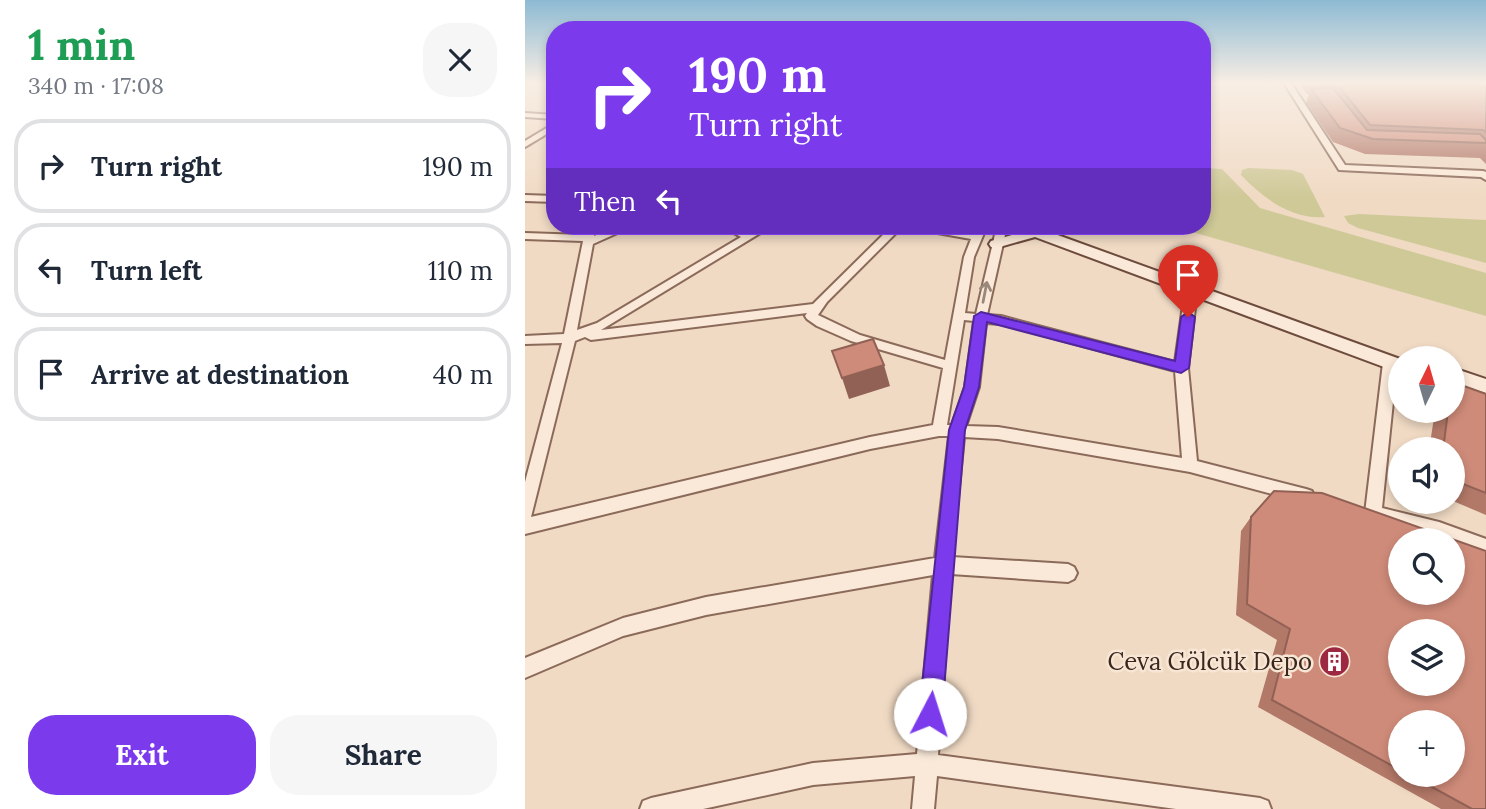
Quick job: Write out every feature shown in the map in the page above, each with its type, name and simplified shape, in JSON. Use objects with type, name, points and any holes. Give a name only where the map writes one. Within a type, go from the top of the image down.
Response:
[{"type":"main road","points":[[996,244],[1021,235]]},
{"type":"main road","points":[[1053,235],[1191,291],[1388,359]]},
{"type":"main road","points":[[1054,235],[1388,358]]},
{"type":"main road","points":[[1465,379],[1486,386]]},
{"type":"main road","points":[[1465,388],[1486,396]]},
{"type":"street","points":[[1311,121],[1342,169],[1483,174],[1486,177]]},
{"type":"street","points":[[525,145],[546,131]]},
{"type":"street","points":[[525,198],[546,199]]},
{"type":"street","points":[[745,235],[749,237]]},
{"type":"street","points":[[569,338],[601,326],[752,235]]},
{"type":"street","points":[[889,235],[815,308],[811,316],[818,323],[951,366]]},
{"type":"street","points":[[923,809],[943,565],[951,366],[969,257],[978,235]]},
{"type":"street","points":[[948,430],[972,387],[981,316],[999,235]]},
{"type":"street","points":[[525,236],[589,236],[569,338],[525,513]]},
{"type":"street","points":[[1189,466],[1181,368],[1191,291]]},
{"type":"street","points":[[525,340],[569,338],[815,308]]},
{"type":"street","points":[[958,316],[981,316],[1181,368]]},
{"type":"street","points":[[1388,409],[1366,511],[1439,530],[1486,547]]},
{"type":"street","points":[[525,526],[870,443],[948,430],[998,433],[1189,466],[1322,500]]},
{"type":"street","points":[[525,668],[623,627],[706,606],[943,565],[1068,573]]},
{"type":"street","points":[[651,809],[813,774],[927,764],[1260,809]]},
{"type":"shaded area","points":[[1211,168],[1222,169],[1260,208],[1486,273],[1486,316],[1202,235],[1211,235]]},
{"type":"shaded area","points":[[1242,170],[1292,170],[1303,174],[1325,217],[1301,215],[1279,206],[1241,175]]},
{"type":"shaded area","points":[[1359,214],[1486,220],[1486,263],[1358,228],[1348,223],[1344,216]]},
{"type":"building","points":[[1335,121],[1360,121],[1367,130],[1480,134],[1486,143],[1373,139],[1340,128]]},
{"type":"building","points":[[1367,121],[1486,121],[1486,132],[1483,130],[1370,125]]},
{"type":"building","points":[[873,339],[884,365],[842,378],[832,351]]},
{"type":"building","points":[[1465,386],[1486,394],[1486,493],[1465,485],[1465,437],[1445,437],[1446,424],[1465,424]]},
{"type":"building","name":"Ceva Gölcük Depo","points":[[1274,491],[1322,493],[1421,528],[1388,528],[1388,605],[1465,605],[1465,544],[1486,551],[1486,809],[1472,809],[1432,787],[1465,787],[1465,710],[1388,710],[1388,763],[1272,700],[1290,629],[1247,604],[1251,517]]},
{"type":"place","name":"Ceva Gölcük Depo","points":[[1335,662]]},
{"type":"route","points":[[930,714],[957,430],[972,387],[981,316],[1181,368],[1188,317]]}]
